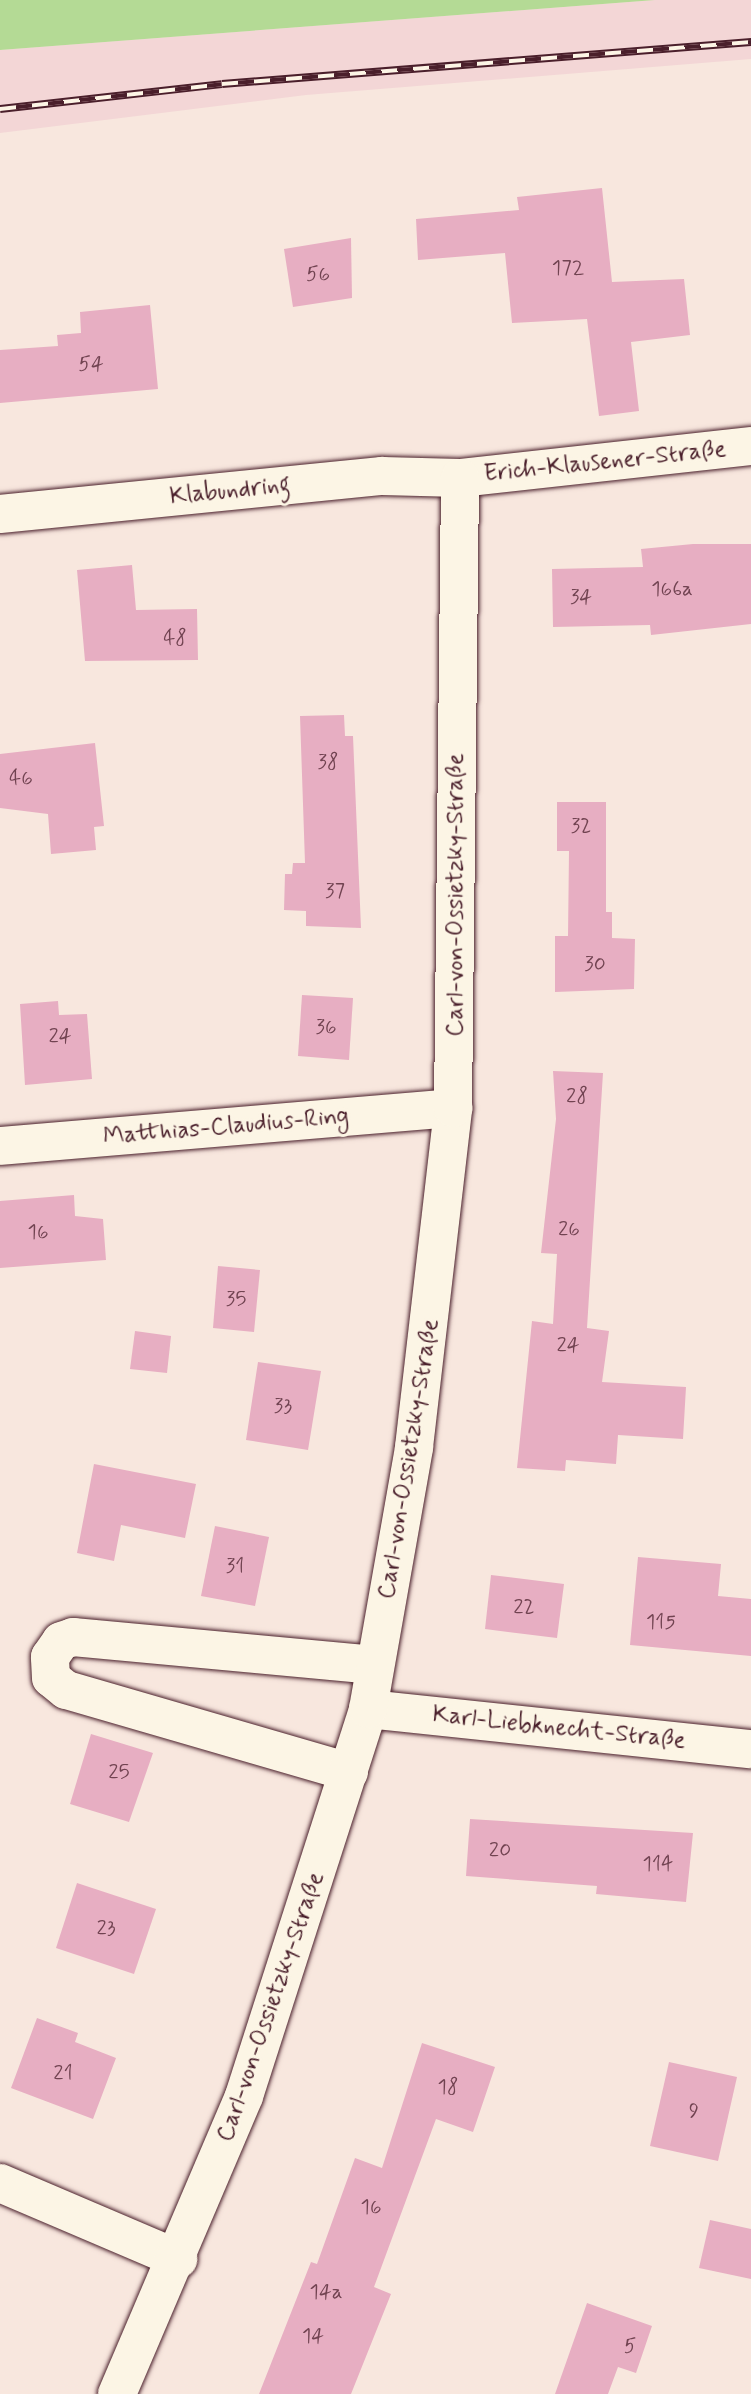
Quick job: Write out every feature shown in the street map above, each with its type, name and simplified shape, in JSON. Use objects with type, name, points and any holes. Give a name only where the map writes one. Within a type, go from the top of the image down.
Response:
[{"type":"street","name":"Erich-Klausener-Straße","points":[[460,478],[751,446]]},
{"type":"street","name":"Klabundring","points":[[0,514],[382,476],[460,478]]},
{"type":"street","name":"Carl-von-Ossietzky-Straße","points":[[117,2394],[178,2259],[270,2025],[368,1709],[414,1447],[453,1108],[460,478]]},
{"type":"street","name":"Matthias-Claudius-Ring","points":[[0,1146],[453,1108]]},
{"type":"street","points":[[349,1772],[66,1690],[51,1678],[50,1657],[61,1641],[73,1637],[375,1665]]},
{"type":"street","name":"Karl-Liebknecht-Straße","points":[[368,1709],[751,1749]]},
{"type":"street","points":[[0,2183],[178,2259]]},
{"type":"shaded area","points":[[655,0],[751,0],[751,59],[306,95],[0,133],[0,50]]},
{"type":"green space","points":[[0,0],[655,0],[0,50]]},
{"type":"building","points":[[602,188],[612,282],[684,279],[690,335],[631,342],[639,411],[599,416],[587,319],[512,323],[505,253],[418,260],[416,219],[519,210],[517,197]]},
{"type":"building","points":[[351,238],[352,298],[293,307],[284,249]]},
{"type":"building","points":[[150,305],[158,389],[0,403],[0,350],[58,346],[57,335],[81,333],[80,312]]},
{"type":"building","points":[[693,544],[751,544],[751,624],[651,635],[650,625],[553,627],[552,569],[643,567],[641,549]]},
{"type":"building","points":[[132,565],[136,610],[197,609],[198,660],[85,661],[77,570]]},
{"type":"building","points":[[344,715],[345,736],[353,736],[361,928],[306,926],[306,911],[284,910],[285,874],[292,874],[293,863],[305,863],[300,716]]},
{"type":"building","points":[[95,743],[104,826],[94,827],[96,850],[51,854],[48,814],[0,808],[0,754]]},
{"type":"building","points":[[557,802],[606,802],[606,912],[612,912],[612,938],[635,939],[634,989],[555,992],[555,936],[568,936],[569,851],[557,851]]},
{"type":"building","points":[[302,995],[353,998],[349,1060],[298,1056]]},
{"type":"building","points":[[58,1001],[59,1015],[87,1014],[92,1079],[25,1085],[20,1004]]},
{"type":"building","points":[[553,1071],[603,1073],[587,1328],[609,1331],[602,1382],[686,1387],[683,1439],[618,1435],[616,1464],[566,1460],[565,1471],[517,1468],[532,1321],[553,1324],[557,1254],[541,1253],[556,1119]]},
{"type":"building","points":[[74,1195],[75,1216],[103,1219],[106,1260],[0,1268],[0,1201]]},
{"type":"building","points":[[218,1266],[260,1270],[254,1332],[213,1328]]},
{"type":"building","points":[[135,1331],[171,1336],[167,1373],[130,1369]]},
{"type":"building","points":[[258,1362],[321,1371],[308,1450],[246,1440]]},
{"type":"building","points":[[94,1464],[196,1484],[185,1538],[121,1525],[114,1561],[77,1553]]},
{"type":"building","points":[[215,1526],[269,1537],[255,1606],[201,1596]]},
{"type":"building","points":[[638,1557],[721,1564],[718,1596],[751,1599],[751,1656],[630,1645]]},
{"type":"building","points":[[491,1575],[564,1584],[557,1638],[485,1629]]},
{"type":"building","points":[[91,1734],[153,1753],[129,1822],[70,1804]]},
{"type":"building","points":[[470,1819],[693,1833],[686,1902],[596,1894],[597,1886],[466,1876]]},
{"type":"building","points":[[77,1883],[156,1909],[134,1974],[56,1948]]},
{"type":"building","points":[[37,2018],[78,2033],[75,2042],[116,2058],[93,2119],[11,2088]]},
{"type":"building","points":[[422,2043],[495,2067],[473,2132],[436,2119],[374,2287],[391,2294],[351,2394],[259,2394],[311,2262],[317,2264],[355,2158],[382,2168]]},
{"type":"building","points":[[669,2062],[737,2077],[718,2161],[650,2146]]},
{"type":"building","points":[[710,2220],[751,2229],[751,2279],[699,2268]]},
{"type":"building","points":[[587,2303],[652,2326],[636,2373],[618,2367],[608,2394],[555,2394]]},
{"type":"railway","points":[[0,109],[222,84],[751,42]]}]
